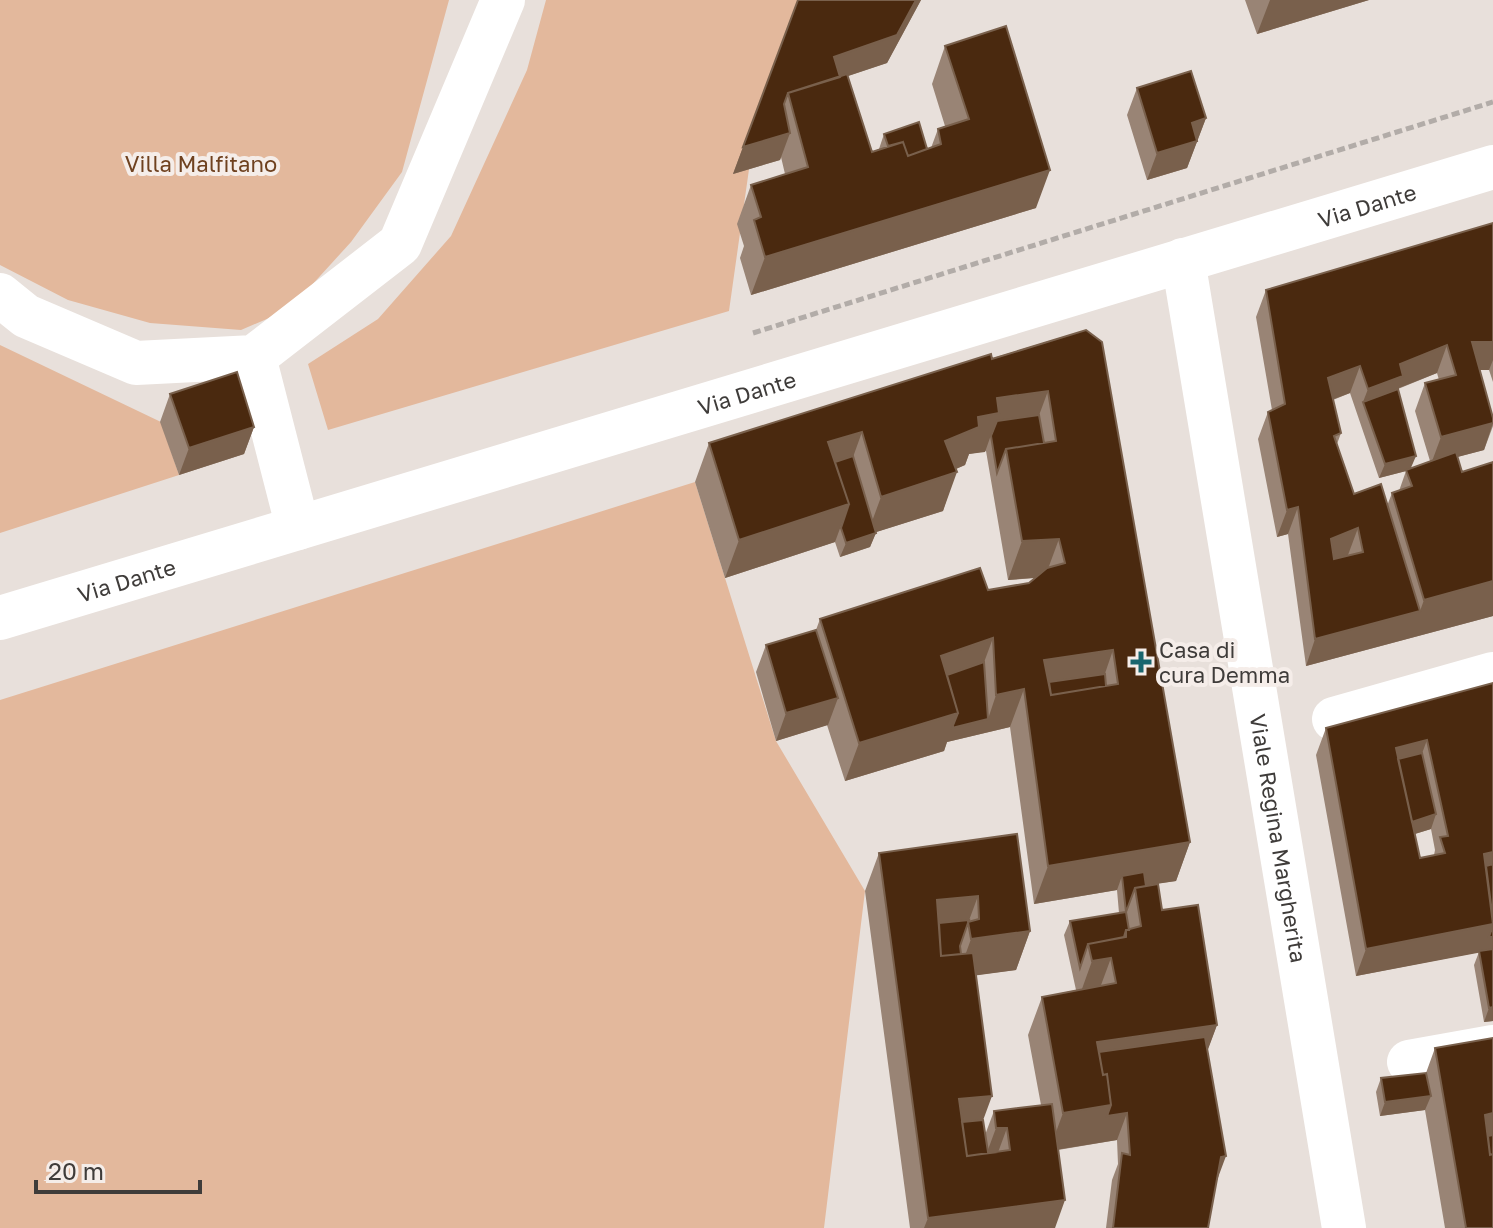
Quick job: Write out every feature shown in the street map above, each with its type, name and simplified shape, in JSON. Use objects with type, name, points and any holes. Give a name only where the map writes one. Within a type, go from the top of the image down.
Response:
[{"type":"street","points":[[0,295],[26,316],[136,363],[254,357],[400,244],[503,0]]},
{"type":"street","name":"Via Dante","points":[[0,618],[1493,167]]},
{"type":"street","name":"Viale Regina Margherita","points":[[1183,260],[1344,1228]]},
{"type":"street","points":[[254,357],[298,528]]},
{"type":"street","points":[[1334,719],[1493,674]]},
{"type":"street","points":[[1409,1062],[1493,1047]]},
{"type":"path","points":[[745,336],[1493,102]]},
{"type":"green space","name":"Villa Malfitano","points":[[0,0],[449,0],[402,172],[351,242],[290,309],[241,330],[150,323],[68,300],[0,265]]},
{"type":"green space","points":[[546,0],[812,0],[752,148],[729,311],[328,430],[308,364],[378,319],[451,236],[527,70]]},
{"type":"green space","points":[[0,345],[161,422],[179,475],[0,533]]},
{"type":"green space","points":[[695,482],[776,741],[865,891],[824,1228],[0,1228],[0,700]]},
{"type":"building","points":[[798,0],[916,0],[897,35],[834,57],[840,77],[788,93],[784,104],[790,133],[743,147]]},
{"type":"building","points":[[1006,26],[1050,170],[765,257],[754,220],[761,217],[751,185],[808,167],[788,93],[847,74],[872,152],[903,142],[908,156],[941,144],[938,129],[969,119],[945,46]]},
{"type":"building","points":[[1191,71],[1206,118],[1192,123],[1197,141],[1157,153],[1137,88]]},
{"type":"building","points":[[919,122],[927,149],[908,156],[903,142],[888,146],[884,134]]},
{"type":"building","points":[[1493,223],[1493,342],[1472,342],[1493,423],[1441,437],[1425,383],[1456,375],[1447,345],[1400,364],[1403,376],[1368,389],[1360,366],[1328,378],[1341,433],[1334,436],[1354,494],[1381,484],[1420,611],[1315,639],[1298,507],[1287,510],[1268,412],[1285,404],[1266,290]],"holes":[[[1358,528],[1363,552],[1334,559],[1331,539]]]},
{"type":"building","points":[[1086,330],[1102,342],[1190,842],[1048,866],[1024,689],[996,695],[993,638],[941,656],[958,713],[859,743],[820,619],[980,568],[988,590],[1029,583],[1047,568],[1065,563],[1059,539],[1022,541],[1006,449],[1056,441],[1048,391],[997,398],[999,413],[978,417],[979,427],[945,441],[957,472],[881,497],[862,432],[828,442],[849,504],[739,540],[709,443],[991,354],[992,359]],"holes":[[[1113,650],[1118,684],[1051,695],[1044,660]]]},
{"type":"building","points":[[237,372],[254,427],[189,448],[170,394]]},
{"type":"building","points":[[1398,389],[1416,456],[1385,464],[1363,402]]},
{"type":"building","points":[[1039,415],[1044,443],[1006,449],[997,473],[991,436],[997,421]]},
{"type":"building","points":[[1456,452],[1462,472],[1493,462],[1493,581],[1424,600],[1392,493],[1412,486],[1406,470]]},
{"type":"building","points":[[853,456],[876,533],[846,543],[841,528],[849,504],[835,462]]},
{"type":"building","points":[[816,630],[838,698],[786,713],[766,645]]},
{"type":"building","points":[[984,662],[988,719],[952,728],[958,713],[947,675]]},
{"type":"building","points":[[1105,674],[1106,686],[1051,695],[1049,682]]},
{"type":"building","points":[[1493,683],[1493,852],[1484,854],[1493,924],[1366,949],[1326,728]],"holes":[[[1427,740],[1448,836],[1440,837],[1445,853],[1420,858],[1396,748]]]},
{"type":"building","points":[[1422,753],[1436,814],[1412,822],[1398,759]]},
{"type":"building","points":[[1017,834],[1030,931],[971,939],[968,922],[979,919],[978,896],[937,900],[941,956],[973,953],[992,1096],[959,1099],[967,1156],[1010,1150],[1007,1128],[996,1128],[994,1111],[1052,1104],[1065,1200],[928,1218],[879,853]]},
{"type":"building","points":[[1493,864],[1493,920],[1486,866]]},
{"type":"building","points":[[1144,872],[1146,886],[1135,888],[1126,912],[1122,876]]},
{"type":"building","points":[[1158,884],[1162,910],[1198,905],[1217,1025],[1097,1042],[1103,1075],[1107,1074],[1111,1105],[1063,1113],[1042,997],[1116,983],[1111,958],[1092,961],[1088,944],[1126,937],[1126,930],[1141,926],[1135,888]]},
{"type":"building","points":[[1126,912],[1129,930],[1126,930],[1124,937],[1088,944],[1080,968],[1070,921]]},
{"type":"building","points":[[969,920],[960,946],[961,954],[941,956],[939,923]]},
{"type":"building","points":[[1493,949],[1493,1007],[1489,1008],[1479,951]]},
{"type":"building","points":[[1205,1037],[1226,1156],[1221,1157],[1208,1228],[1113,1228],[1122,1153],[1130,1155],[1127,1113],[1107,1116],[1111,1105],[1107,1074],[1103,1075],[1099,1052]]},
{"type":"building","points":[[1493,1038],[1493,1113],[1485,1115],[1490,1155],[1493,1154],[1493,1228],[1466,1228],[1435,1048]]},
{"type":"building","points":[[1426,1073],[1431,1096],[1385,1102],[1381,1078]]},
{"type":"building","points":[[983,1120],[988,1152],[998,1152],[967,1156],[962,1122]]},
{"type":"building","points":[[1493,1135],[1493,1154],[1490,1155],[1488,1136]]},
{"type":"place","name":"Casa di cura Demma","points":[[1141,662]]}]
